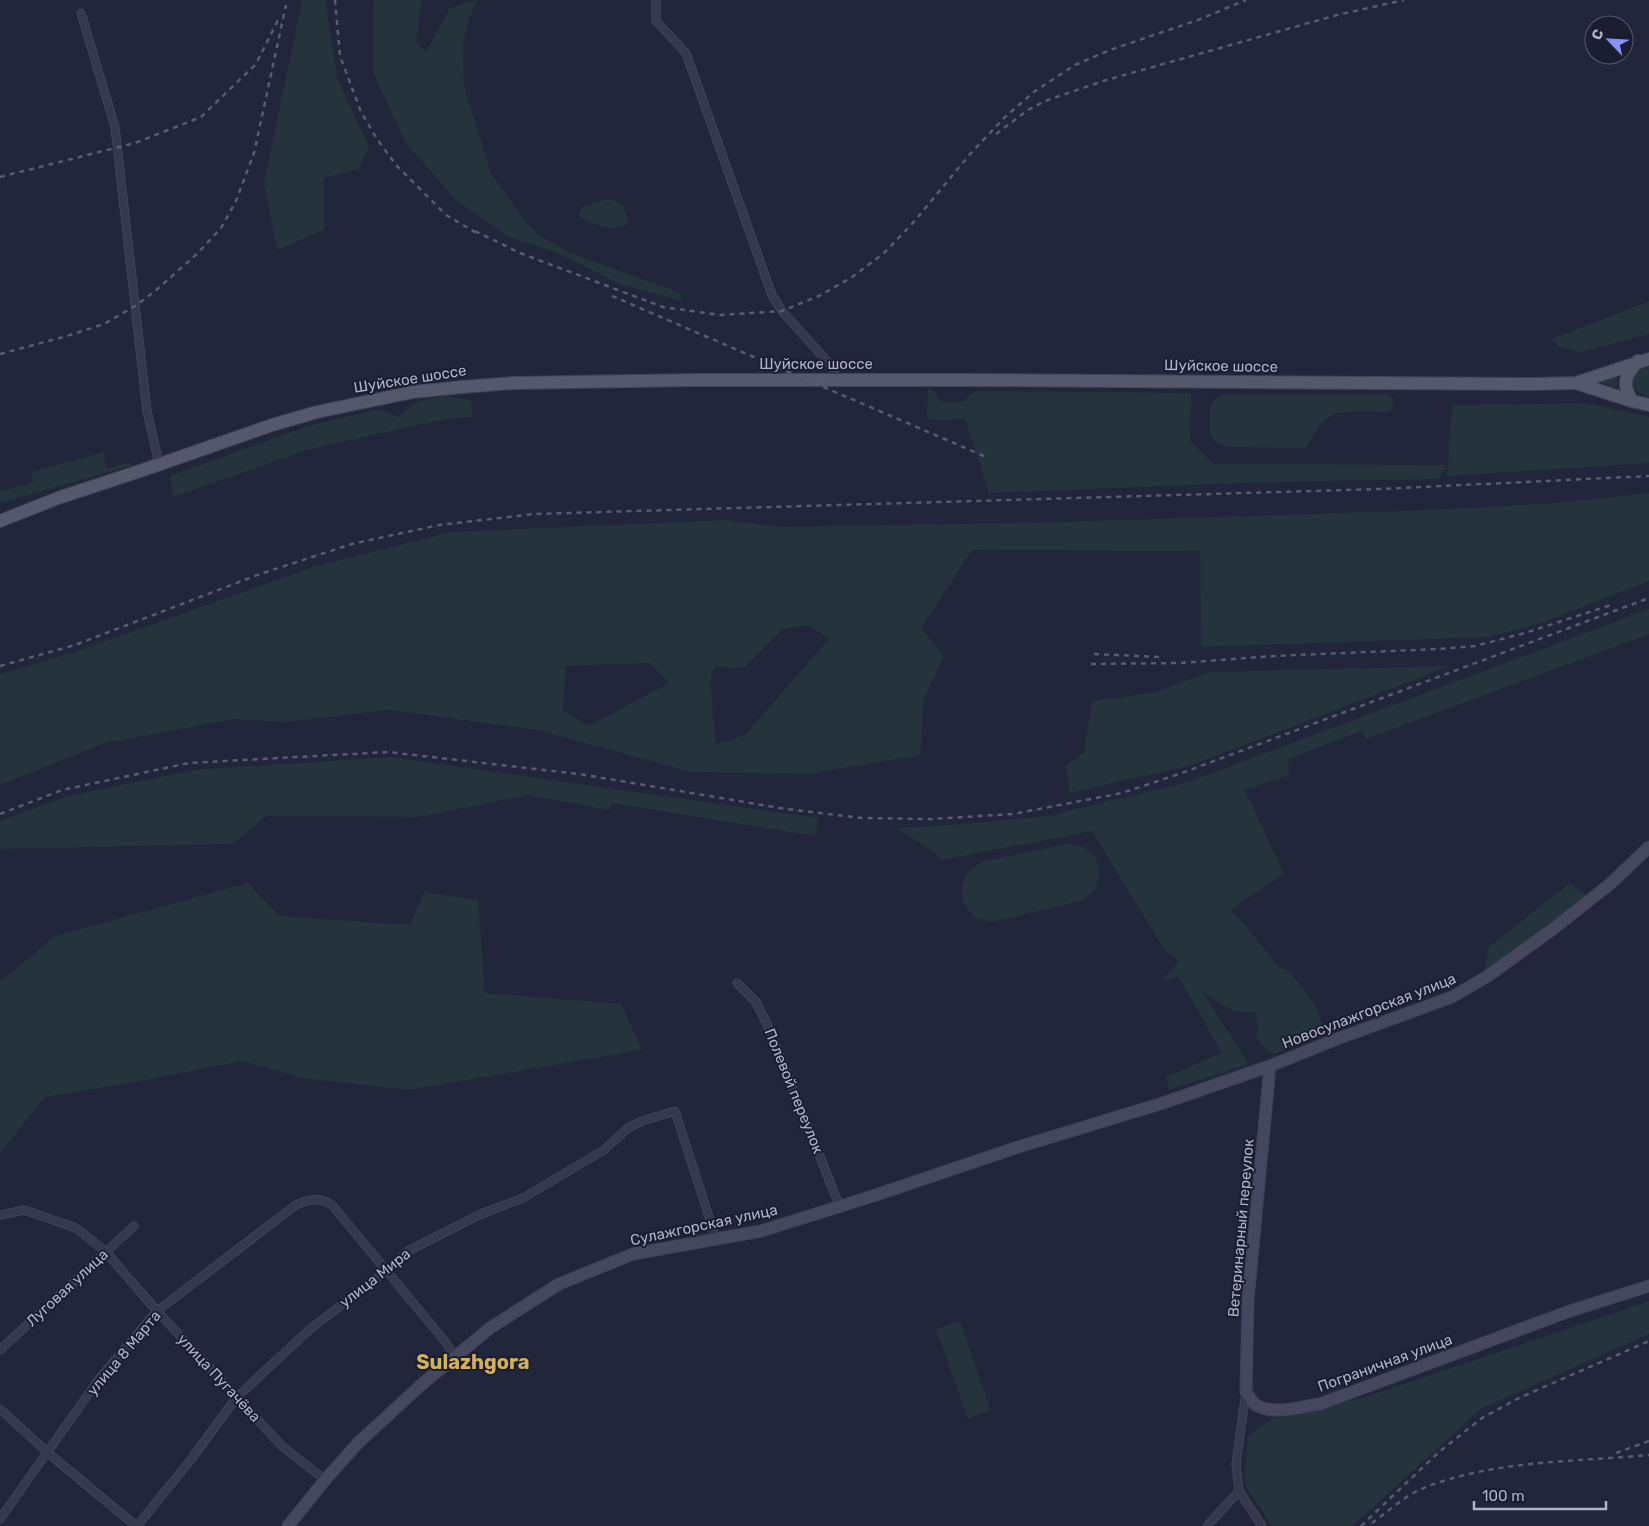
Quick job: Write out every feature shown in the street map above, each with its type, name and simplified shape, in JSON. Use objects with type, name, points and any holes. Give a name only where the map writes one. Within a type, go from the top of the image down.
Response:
[{"type":"main road","name":"Шуйское шоссе","points":[[0,521],[58,498],[272,424],[317,412],[422,391],[514,383],[638,380],[1400,384],[1576,383],[1643,360]]},
{"type":"main road","points":[[1632,402],[1626,391],[1625,382],[1628,372],[1643,360]]},
{"type":"main road","points":[[1576,383],[1632,402],[1649,405]]},
{"type":"main road","name":"Новосулажгорская улица","points":[[1148,1107],[1270,1066],[1452,997],[1488,976],[1610,884],[1649,847]]},
{"type":"main road","name":"Ветеринарный переулок","points":[[1246,1392],[1248,1300],[1270,1066]]},
{"type":"main road","name":"Сулажгорская улица","points":[[288,1526],[358,1443],[391,1411],[490,1328],[559,1284],[633,1254],[761,1231],[1015,1148],[1148,1107]]},
{"type":"main road","name":"Пограничная улица","points":[[1246,1392],[1254,1404],[1266,1410],[1320,1404],[1559,1315],[1649,1286]]},
{"type":"street","points":[[656,0],[656,21],[686,53],[772,295],[782,311],[834,369],[835,380]]},
{"type":"street","points":[[81,13],[115,127],[147,411],[159,464]]},
{"type":"street","name":"Полевой переулок","points":[[736,984],[756,1002],[767,1024],[840,1206]]},
{"type":"street","name":"улица Мира","points":[[137,1526],[193,1457],[236,1398],[309,1330],[386,1271],[408,1251],[480,1214],[523,1198],[604,1150],[628,1128],[642,1121],[675,1111],[716,1239]]},
{"type":"street","name":"улица 8 Марта","points":[[0,1519],[99,1379],[156,1311],[296,1205],[306,1200],[322,1199],[332,1205],[386,1271]]},
{"type":"street","name":"улица Пугачёва","points":[[0,1215],[24,1210],[76,1228],[105,1251],[156,1311],[282,1446],[325,1480]]},
{"type":"street","name":"Луговая улица","points":[[0,1350],[134,1226]]},
{"type":"street","points":[[386,1271],[455,1356]]},
{"type":"street","points":[[1246,1392],[1236,1464],[1240,1491],[1262,1526]]},
{"type":"street","points":[[0,1409],[48,1453],[137,1526]]},
{"type":"street","points":[[1207,1526],[1240,1491]]},
{"type":"shaded area","points":[[302,0],[325,0],[338,81],[369,146],[359,169],[324,178],[324,230],[277,250],[264,183]]},
{"type":"shaded area","points":[[374,0],[422,0],[416,41],[426,52],[450,8],[477,0],[469,19],[463,45],[464,85],[491,173],[525,221],[539,235],[568,252],[681,293],[682,301],[622,285],[555,252],[509,237],[456,200],[406,143],[373,73]]},
{"type":"shaded area","points":[[608,199],[623,204],[629,223],[616,228],[609,228],[596,225],[578,216],[582,207]]},
{"type":"shaded area","points":[[1649,301],[1649,334],[1581,352],[1560,348],[1552,339]]},
{"type":"shaded area","points":[[1649,365],[1649,397],[1636,390],[1631,382],[1631,378],[1637,369]]},
{"type":"shaded area","points":[[1617,375],[1618,388],[1596,381]]},
{"type":"shaded area","points":[[928,390],[932,390],[942,402],[962,402],[975,391],[1191,393],[1190,441],[1213,464],[1447,465],[1439,479],[1265,482],[989,493],[965,419],[927,420]]},
{"type":"shaded area","points":[[1222,394],[1387,394],[1393,398],[1394,404],[1393,408],[1388,412],[1348,412],[1332,415],[1318,428],[1306,448],[1227,447],[1216,443],[1210,434],[1210,408],[1214,400]]},
{"type":"shaded area","points":[[446,396],[470,400],[473,417],[450,418],[310,449],[173,497],[170,476],[308,426],[378,409],[399,417],[417,401]]},
{"type":"shaded area","points":[[1587,403],[1649,417],[1649,463],[1447,476],[1452,405]]},
{"type":"shaded area","points":[[104,452],[107,468],[133,462],[130,466],[0,503],[0,492],[34,482],[31,472]]},
{"type":"shaded area","points":[[1649,493],[1649,581],[1541,623],[1489,637],[1201,647],[1200,551],[972,550],[921,628],[944,656],[923,701],[921,755],[807,774],[690,772],[538,730],[389,710],[285,722],[234,719],[105,743],[0,785],[0,674],[72,653],[316,566],[451,532],[728,520],[782,527],[1059,522],[1431,510],[1556,503]],"holes":[[[809,625],[829,639],[745,735],[716,744],[710,682],[714,667],[744,668],[783,629]],[[650,663],[670,683],[589,726],[563,710],[566,666]]]},
{"type":"shaded area","points":[[1649,609],[1649,634],[1366,739],[1362,731],[1288,759],[1289,775],[1245,790],[1284,874],[1230,910],[1244,923],[1278,966],[1289,971],[1313,1001],[1326,1034],[1274,1054],[1263,1047],[1256,1037],[1258,1026],[1255,1012],[1235,1012],[1203,993],[1249,1064],[1169,1090],[1166,1077],[1222,1053],[1178,976],[1161,982],[1179,961],[1164,949],[1092,831],[942,860],[934,852],[897,828],[1047,816],[1188,782]]},
{"type":"shaded area","points":[[1450,666],[1192,765],[1069,793],[1066,765],[1084,753],[1092,701],[1156,692],[1209,672]]},
{"type":"shaded area","points":[[391,757],[819,818],[815,836],[612,803],[609,810],[528,795],[418,817],[266,816],[233,844],[0,849],[0,821],[68,796],[193,770]]},
{"type":"shaded area","points":[[1066,844],[1084,847],[1095,857],[1100,873],[1096,888],[1081,901],[992,922],[975,918],[964,905],[961,889],[967,873],[981,862]]},
{"type":"shaded area","points":[[248,883],[280,916],[410,925],[424,892],[478,900],[485,993],[621,1004],[642,1050],[408,1090],[302,1078],[243,1061],[45,1097],[0,1153],[0,982],[55,936]]},
{"type":"shaded area","points":[[1570,883],[1587,895],[1484,973],[1489,947]]},
{"type":"shaded area","points":[[1649,1301],[1649,1334],[1482,1408],[1352,1526],[1272,1526],[1244,1484],[1248,1435],[1272,1419],[1372,1395]]},
{"type":"shaded area","points":[[960,1321],[991,1410],[968,1419],[936,1329]]},
{"type":"railway","points":[[335,0],[340,56],[361,112],[377,139],[396,165],[446,215],[480,235]]},
{"type":"railway","points":[[475,231],[520,253],[663,307],[720,315],[782,311],[821,295],[852,277],[884,253],[912,224],[971,153],[1004,118],[1035,91],[1075,65],[1110,50],[1198,20],[1246,0]]},
{"type":"railway","points":[[996,134],[1028,110],[1045,101],[1103,81],[1337,15],[1404,0]]},
{"type":"railway","points":[[0,354],[104,324],[135,306],[154,292],[198,253],[221,228],[236,201],[254,153],[286,5]]},
{"type":"railway","points":[[0,177],[135,143],[201,117],[256,64],[279,18]]},
{"type":"railway","points":[[612,296],[984,456]]},
{"type":"railway","points":[[0,666],[75,645],[260,574],[352,544],[439,525],[534,514],[1380,489],[1649,476]]},
{"type":"railway","points":[[0,814],[62,790],[189,763],[388,752],[579,774],[786,809],[862,818],[931,819],[1013,814],[1122,793],[1182,773],[1649,598]]},
{"type":"railway","points":[[1091,664],[1181,663],[1273,656],[1475,646],[1525,633],[1614,604]]},
{"type":"railway","points":[[1094,654],[1161,657]]},
{"type":"railway","points":[[1361,1526],[1439,1452],[1482,1418],[1519,1398],[1649,1341]]},
{"type":"railway","points":[[1616,1453],[1649,1441]]},
{"type":"railway","points":[[1372,1523],[1419,1490],[1446,1480],[1474,1473],[1532,1464],[1649,1455]]},
{"type":"district","name":"Sulazhgora","points":[[473,1362]]}]
